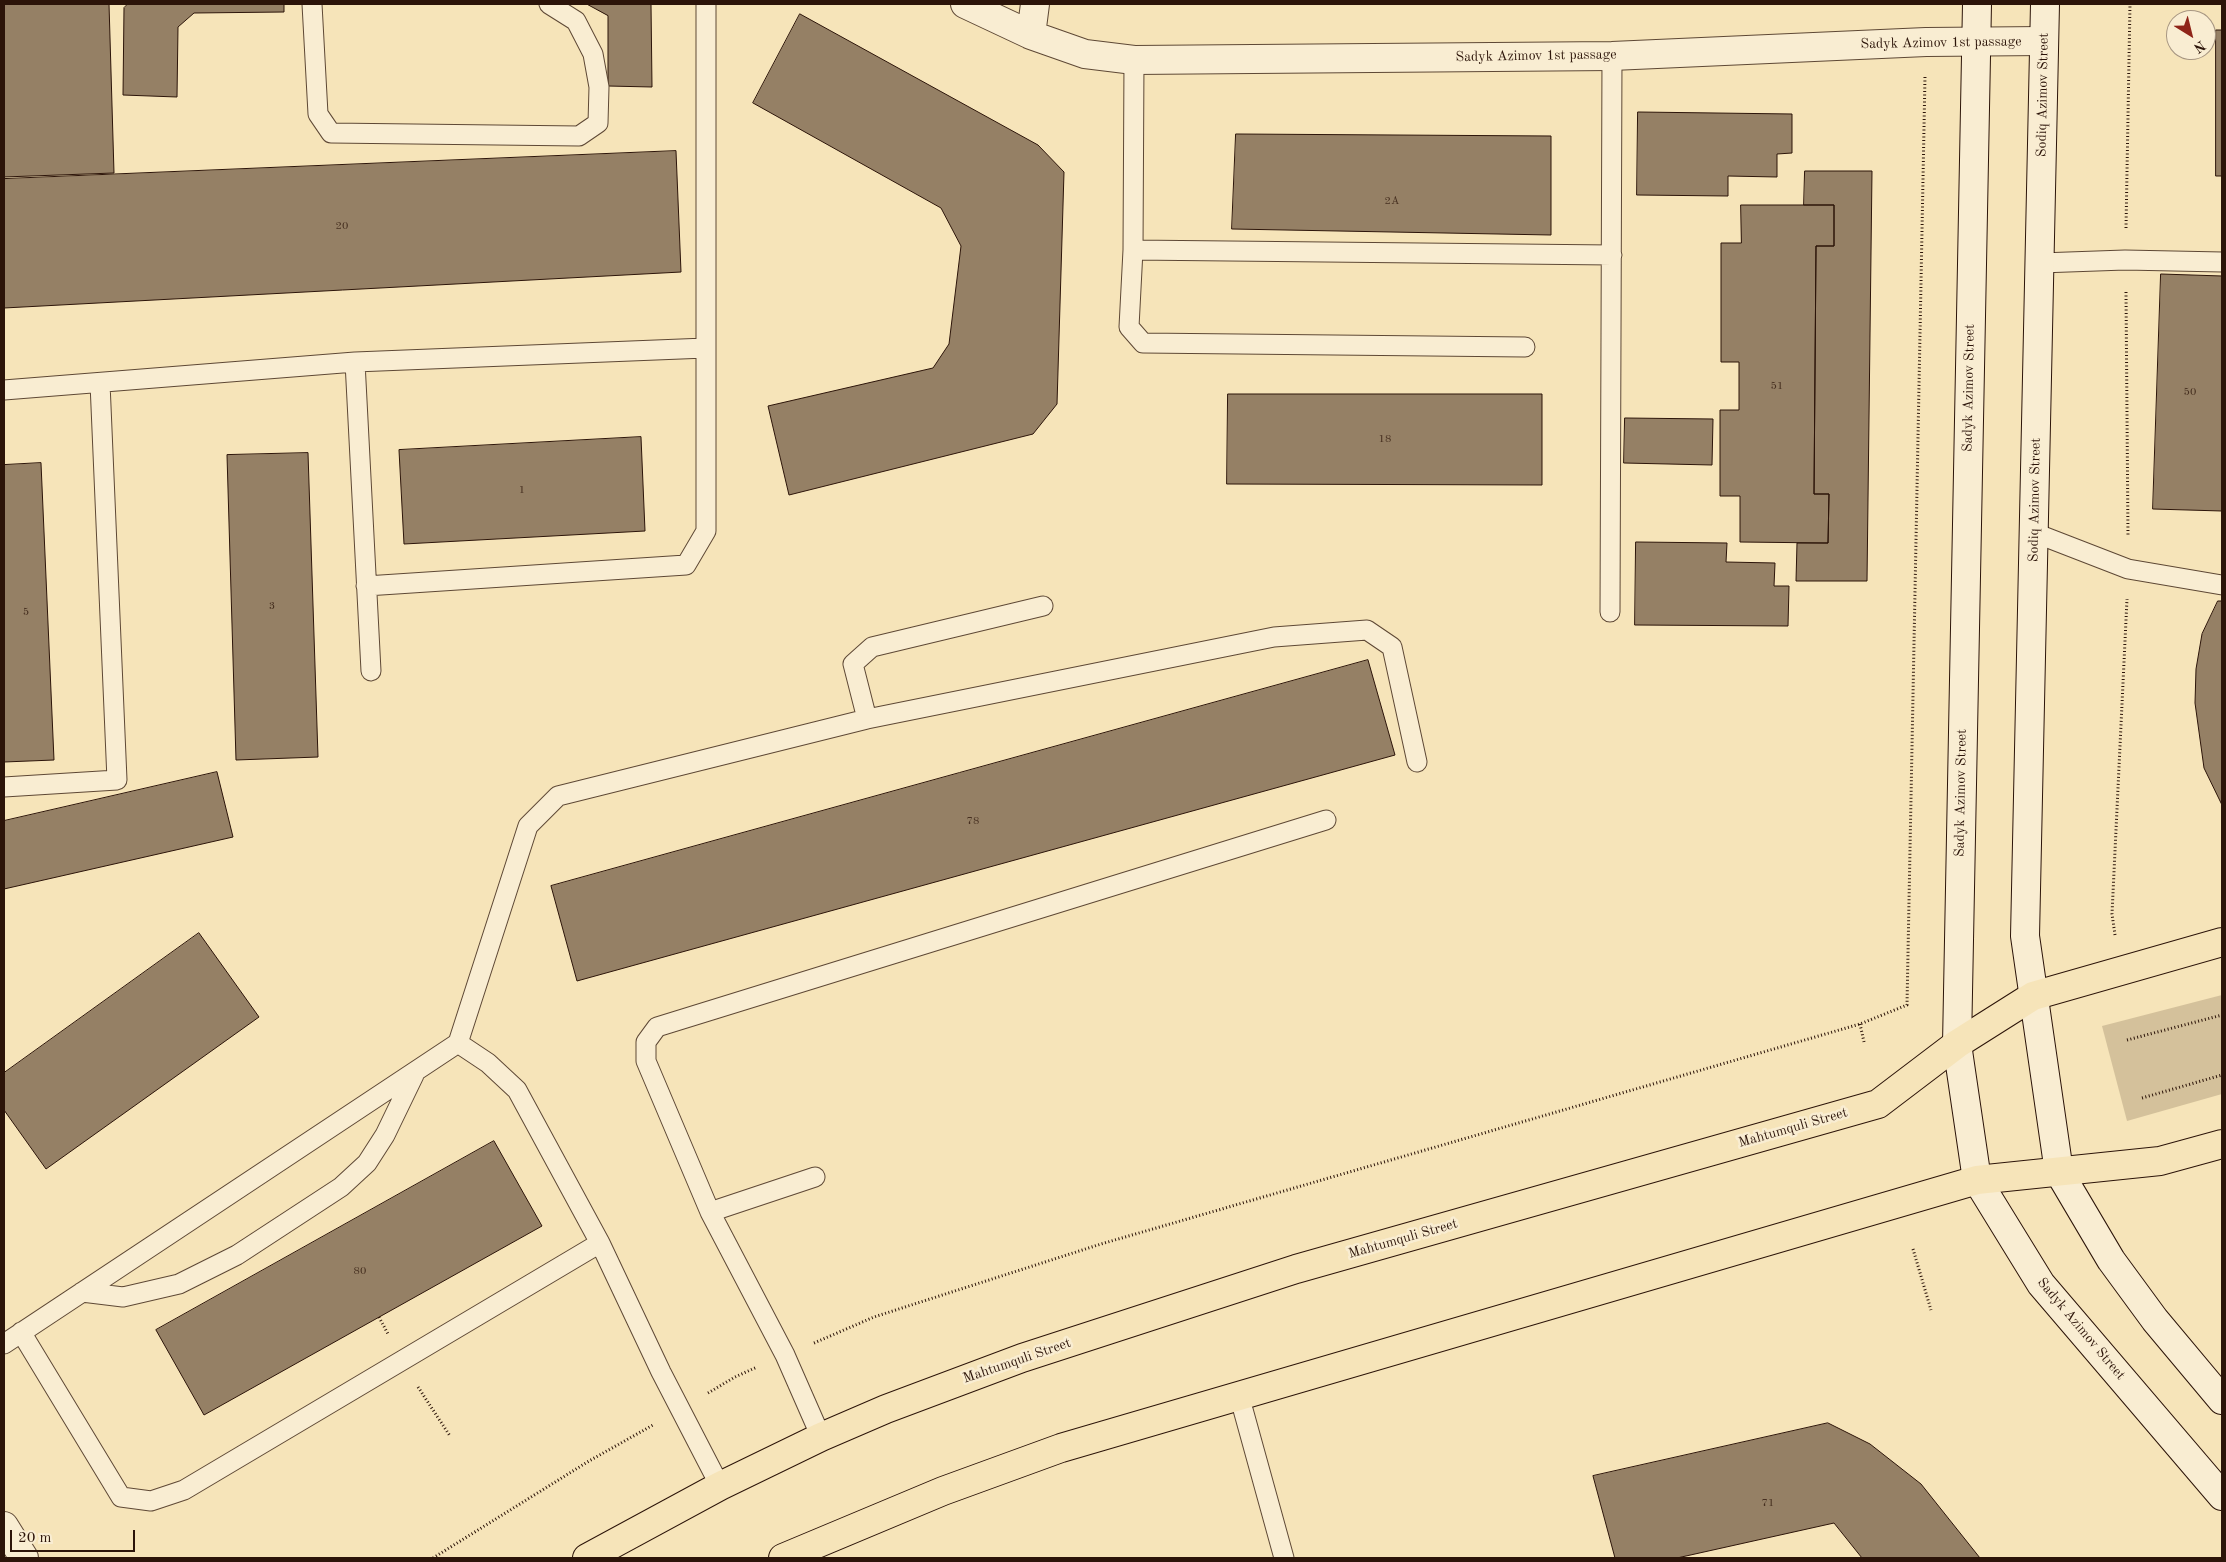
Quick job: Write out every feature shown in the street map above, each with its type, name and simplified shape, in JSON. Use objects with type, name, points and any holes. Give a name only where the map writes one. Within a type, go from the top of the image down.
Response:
[{"type":"main road","name":"Sadyk Azimov 1st passage","points":[[965,4],[1031,35],[1085,54],[1134,60],[1612,56],[1926,42],[2044,40]]},
{"type":"main road","points":[[1031,35],[1035,4]]},
{"type":"main road","name":"Sadyk Azimov Street","points":[[1977,4],[1957,1044],[1977,1180],[2041,1284],[2222,1496]]},
{"type":"main road","name":"Sodiq Azimov Street","points":[[2033,996],[2025,936],[2045,4]]},
{"type":"main road","name":"Mahtumquli Street","points":[[587,1558],[720,1486],[821,1437],[886,1409],[1022,1358],[1296,1269],[1878,1104],[1957,1044],[2033,996],[2118,970],[2222,942]]},
{"type":"main road","points":[[2033,996],[2059,1172],[2111,1260],[2155,1320],[2222,1400]]},
{"type":"main road","points":[[783,1558],[888,1512],[1002,1468],[1239,1395],[1977,1180],[2160,1161],[2222,1144]]},
{"type":"main road","points":[[4,1526],[24,1558]]},
{"type":"lane","points":[[312,4],[318,114],[331,133],[579,136],[598,123],[599,87],[593,54],[576,21],[549,4]]},
{"type":"lane","points":[[366,586],[686,565],[706,531],[706,4]]},
{"type":"lane","points":[[1610,612],[1612,56]]},
{"type":"lane","points":[[1134,60],[1133,250],[1129,327],[1143,343],[1525,347]]},
{"type":"lane","points":[[1133,250],[1612,255]]},
{"type":"lane","points":[[2040,263],[2125,260],[2222,262]]},
{"type":"lane","points":[[4,390],[355,362],[706,348]]},
{"type":"lane","points":[[355,362],[371,671]]},
{"type":"lane","points":[[4,787],[117,780],[100,383]]},
{"type":"lane","points":[[2035,533],[2128,569],[2222,584]]},
{"type":"lane","points":[[867,719],[853,664],[872,647],[1043,606]]},
{"type":"lane","points":[[4,1344],[415,1074],[458,1043],[528,826],[558,796],[867,719],[1274,638],[1367,630],[1392,646],[1417,762]]},
{"type":"lane","points":[[821,1437],[785,1355],[710,1212],[646,1061],[646,1042],[657,1027],[1326,820]]},
{"type":"lane","points":[[458,1043],[488,1063],[517,1090],[600,1243],[661,1372],[720,1486]]},
{"type":"lane","points":[[82,1292],[123,1297],[179,1284],[237,1255],[261,1240],[341,1187],[367,1163],[385,1135],[415,1074]]},
{"type":"lane","points":[[710,1212],[815,1177]]},
{"type":"lane","points":[[21,1332],[121,1496],[152,1501],[184,1490],[600,1243]]},
{"type":"lane","points":[[1239,1395],[1284,1558]]},
{"type":"path","points":[[2118,970],[2112,914],[2128,569],[2125,260],[2130,4]]},
{"type":"path","points":[[433,1558],[589,1461],[735,1377],[874,1317],[1101,1244],[1860,1024],[1907,1005],[1909,981],[1926,42]]},
{"type":"path","points":[[2127,1040],[2222,1015]]},
{"type":"path","points":[[1860,1024],[1864,1042]]},
{"type":"path","points":[[2142,1098],[2222,1075]]},
{"type":"path","points":[[1913,1250],[1931,1310]]},
{"type":"shaded area","points":[[2222,995],[2222,1094],[2127,1121],[2102,1026]]},
{"type":"building","points":[[4,4],[109,4],[114,173],[4,177]]},
{"type":"building","points":[[128,4],[284,4],[284,12],[194,13],[178,27],[177,97],[123,95],[124,8]]},
{"type":"building","points":[[587,4],[651,4],[652,87],[608,86],[608,16]]},
{"type":"building","points":[[800,14],[1038,145],[1064,172],[1057,404],[1033,434],[789,495],[768,406],[933,368],[949,344],[961,246],[941,208],[753,103]]},
{"type":"building","points":[[2216,30],[2222,30],[2222,176],[2216,176]]},
{"type":"building","points":[[1638,112],[1792,114],[1792,153],[1777,154],[1777,177],[1728,176],[1728,196],[1637,195]]},
{"type":"building","points":[[1236,134],[1551,136],[1551,235],[1232,229]]},
{"type":"building","points":[[676,151],[681,272],[4,308],[4,179]]},
{"type":"building","points":[[1805,171],[1872,171],[1867,581],[1796,581],[1797,543],[1828,543],[1829,494],[1814,494],[1816,246],[1834,246],[1834,205],[1804,205]]},
{"type":"building","points":[[1741,205],[1834,205],[1834,246],[1816,246],[1814,494],[1829,494],[1828,543],[1740,542],[1740,496],[1720,496],[1720,410],[1739,410],[1739,362],[1721,362],[1721,243],[1741,243]]},
{"type":"building","points":[[2161,274],[2222,276],[2222,511],[2153,509]]},
{"type":"building","points":[[1228,394],[1542,394],[1542,485],[1227,484]]},
{"type":"building","points":[[1625,418],[1713,419],[1712,465],[1624,463]]},
{"type":"building","points":[[641,437],[645,531],[404,544],[399,450]]},
{"type":"building","points":[[308,453],[318,757],[236,760],[227,455]]},
{"type":"building","points":[[41,463],[54,760],[4,762],[4,465]]},
{"type":"building","points":[[1636,542],[1727,543],[1726,562],[1775,563],[1774,586],[1789,586],[1788,626],[1635,625]]},
{"type":"building","points":[[2218,601],[2222,601],[2222,805],[2204,768],[2195,703],[2196,669],[2202,634]]},
{"type":"building","points":[[1368,660],[1395,755],[577,981],[551,886]]},
{"type":"building","points":[[217,772],[233,837],[4,889],[4,821]]},
{"type":"building","points":[[199,933],[259,1017],[46,1169],[4,1110],[4,1073]]},
{"type":"building","points":[[494,1141],[542,1226],[204,1415],[156,1330]]},
{"type":"building","points":[[1828,1423],[1870,1444],[1921,1484],[1980,1558],[1862,1558],[1834,1523],[1677,1558],[1615,1558],[1593,1476]]}]
